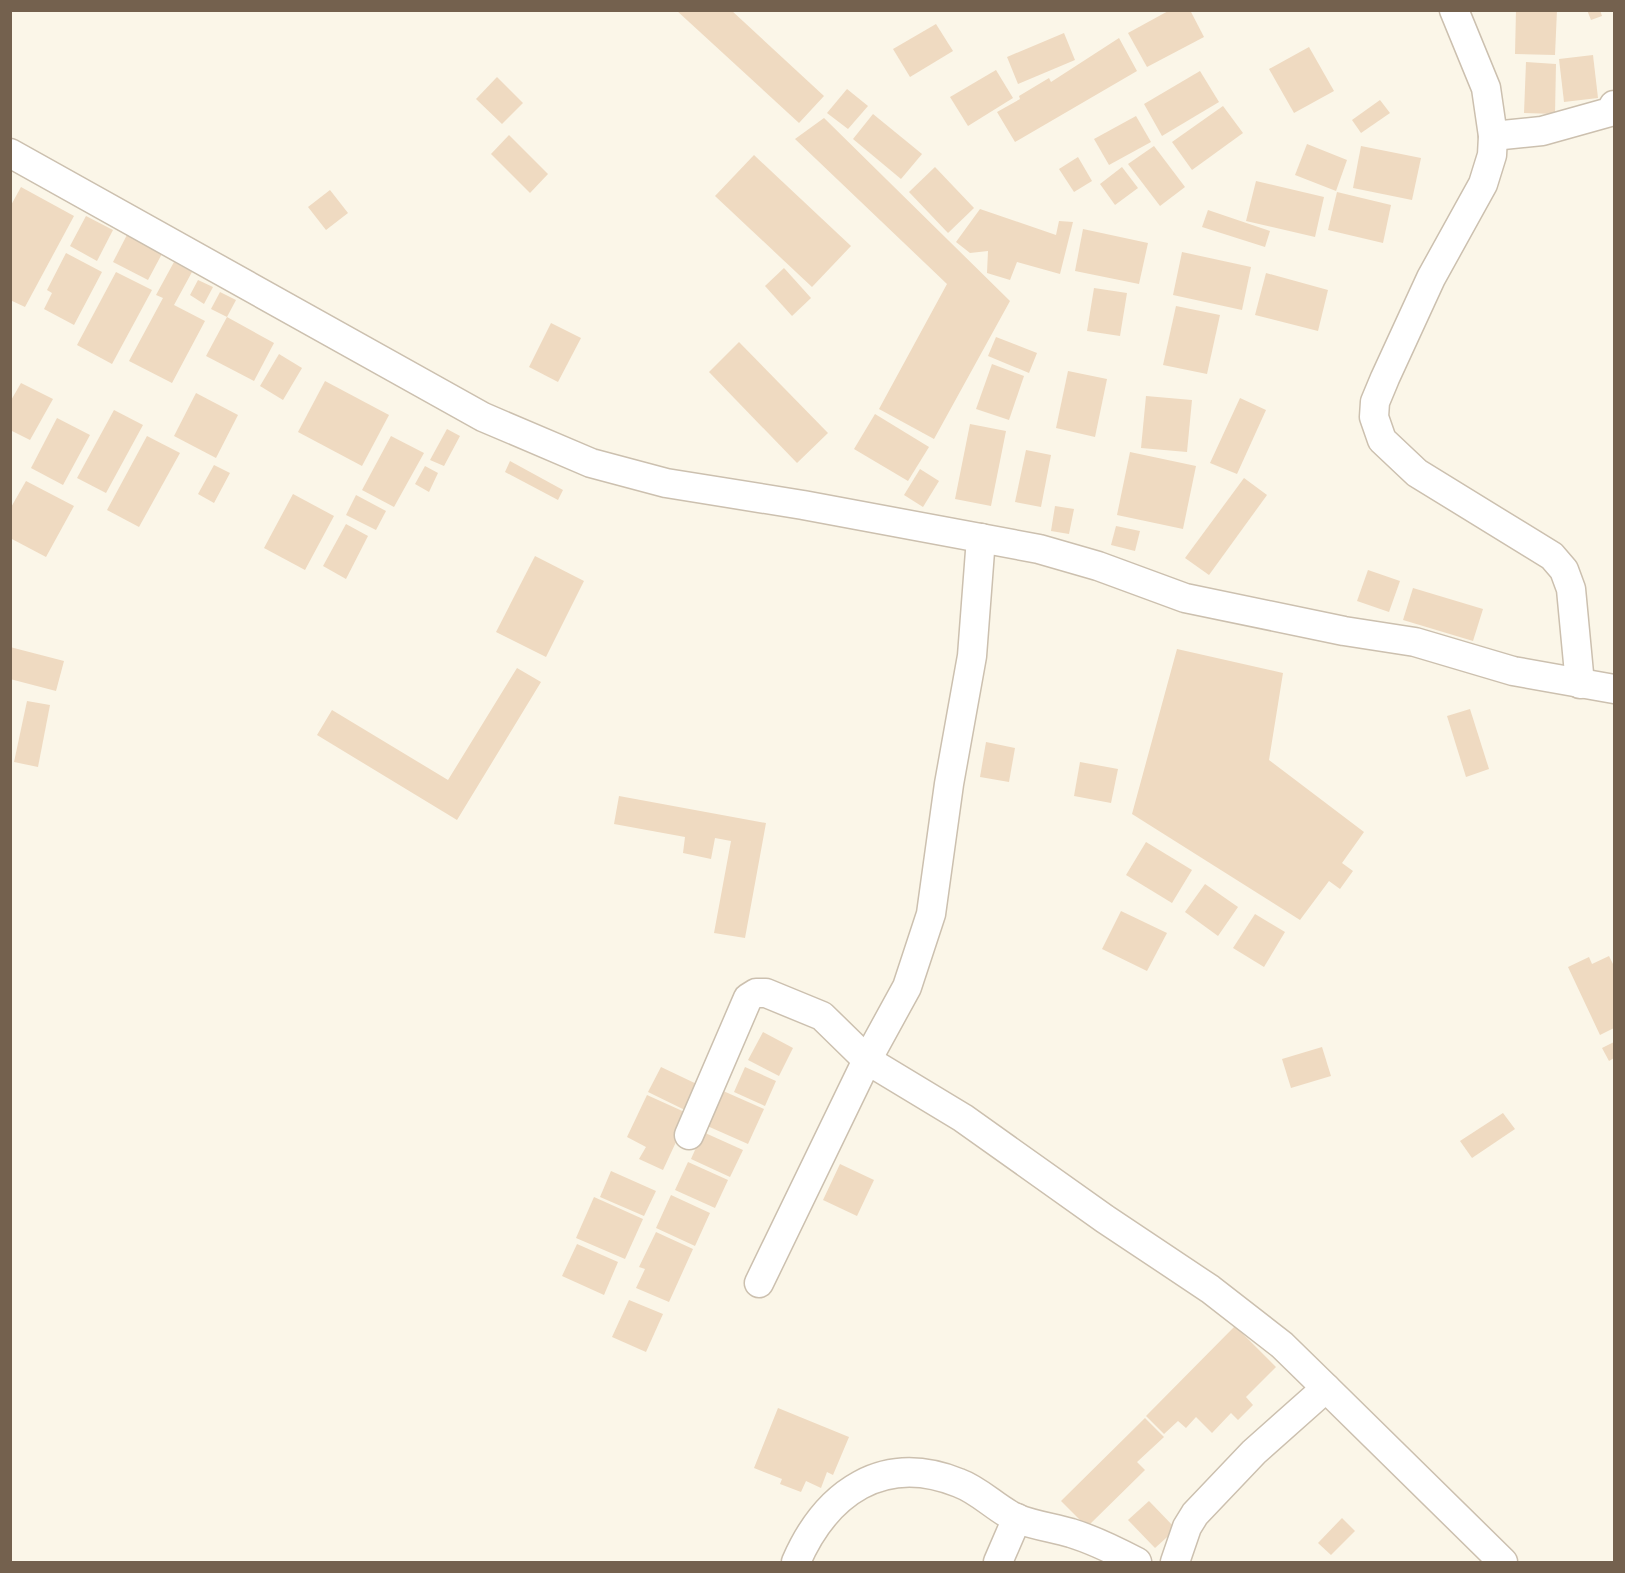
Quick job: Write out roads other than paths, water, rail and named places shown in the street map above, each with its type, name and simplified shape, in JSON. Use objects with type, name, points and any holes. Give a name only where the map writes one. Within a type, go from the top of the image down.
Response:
[{"type":"street","points":[[1454,10],[1486,88],[1493,136],[1492,155],[1483,184],[1426,288],[1375,402],[1374,417],[1382,440],[1417,473],[1552,556],[1564,570],[1571,589],[1580,684]]},
{"type":"street","points":[[1493,136],[1542,131],[1610,112],[1614,105]]},
{"type":"street","points":[[11,154],[483,417],[591,463],[666,483],[803,504],[1039,549],[1098,566],[1185,598],[1344,631],[1415,642],[1513,670],[1614,689]]},
{"type":"street","points":[[759,1283],[867,1060],[907,987],[931,914],[949,784],[972,656],[981,538]]},
{"type":"street","points":[[689,1135],[748,998],[756,993],[766,993],[822,1016],[867,1060],[963,1118],[1105,1219],[1209,1289],[1282,1345],[1503,1563]]},
{"type":"street","points":[[1175,1563],[1187,1527],[1195,1514],[1254,1452],[1326,1388]]},
{"type":"street","points":[[796,1563],[813,1527],[850,1489],[886,1475],[916,1474],[958,1482],[982,1494],[1017,1518],[1089,1539],[1137,1563]]},
{"type":"street","points":[[998,1563],[1017,1518]]}]
